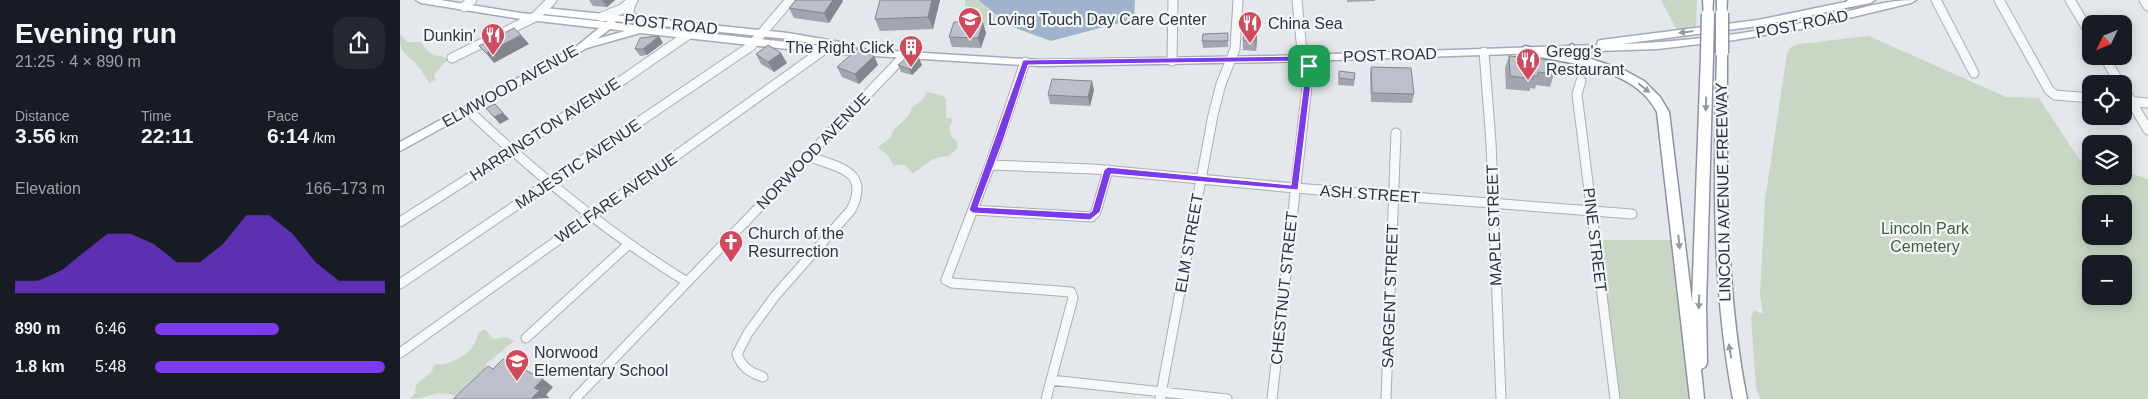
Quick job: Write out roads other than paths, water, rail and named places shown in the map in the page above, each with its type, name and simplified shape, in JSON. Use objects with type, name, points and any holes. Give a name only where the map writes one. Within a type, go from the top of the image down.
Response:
[{"type":"highway","points":[[1702,399],[1699,306],[1708,0]]},
{"type":"highway","name":"LINCOLN AVENUE FREEWAY","points":[[1722,0],[1722,272],[1730,356],[1740,399]]},
{"type":"highway","points":[[1572,48],[1582,58],[1629,78],[1646,89],[1659,103],[1665,118],[1696,399]]},
{"type":"highway","points":[[1526,50],[1605,67]]},
{"type":"main road","name":"POST ROAD","points":[[421,0],[464,7],[609,20],[647,29],[688,34],[758,38]]},
{"type":"main road","name":"POST ROAD","points":[[1572,48],[1736,26],[1870,0]]},
{"type":"main road","name":"POST ROAD","points":[[538,14],[563,20],[637,20],[877,53],[1026,62],[1172,61],[1572,48],[1619,49],[1657,46],[1734,37],[1807,25],[1911,0]]},
{"type":"main road","points":[[563,20],[584,30],[586,34],[580,48]]},
{"type":"main road","name":"ELMWOOD AVENUE","points":[[400,146],[580,48],[609,20]]},
{"type":"main road","points":[[580,48],[647,29]]},
{"type":"street","points":[[464,7],[472,0]]},
{"type":"street","points":[[452,58],[538,14],[552,0]]},
{"type":"street","name":"MAJESTIC AVENUE","points":[[400,284],[708,77],[758,38],[790,0]]},
{"type":"street","points":[[1172,61],[1174,0]]},
{"type":"street","name":"ELM STREET","points":[[1161,395],[1216,102],[1231,60],[1238,32],[1238,0]]},
{"type":"street","name":"CHESTNUT STREET","points":[[1272,399],[1309,68],[1302,51],[1297,0]]},
{"type":"street","points":[[1936,0],[1974,73]]},
{"type":"street","points":[[1999,0],[2051,93],[2082,97]]},
{"type":"street","points":[[2070,0],[2082,20]]},
{"type":"street","points":[[2144,0],[2148,6]]},
{"type":"street","name":"ELMWOOD AVENUE","points":[[609,20],[632,1]]},
{"type":"street","name":"ELMWOOD AVENUE","points":[[632,1],[629,10],[630,16],[637,20]]},
{"type":"street","name":"HARRINGTON AVENUE","points":[[400,222],[624,79],[688,34]]},
{"type":"street","name":"WELFARE AVENUE","points":[[400,353],[828,46]]},
{"type":"street","name":"MAPLE STREET","points":[[1484,52],[1490,118],[1501,399]]},
{"type":"street","name":"NORWOOD AVENUE","points":[[575,399],[906,54]]},
{"type":"street","points":[[1026,62],[946,280],[952,283],[1065,290],[1074,295],[1046,399]]},
{"type":"street","name":"PINE STREET","points":[[1581,81],[1577,94],[1615,399]]},
{"type":"street","points":[[2132,101],[2148,103]]},
{"type":"street","points":[[2132,107],[2148,130]]},
{"type":"street","points":[[468,110],[510,151],[591,216],[647,259],[687,282]]},
{"type":"street","name":"SARGENT STREET","points":[[1386,399],[1396,133]]},
{"type":"street","points":[[762,377],[748,372],[740,364],[737,354],[744,340],[764,308],[844,218],[857,200],[859,186],[851,174],[808,156]]},
{"type":"street","points":[[973,210],[1090,216],[1096,212],[1108,170],[990,164]]},
{"type":"street","name":"ASH STREET","points":[[1108,170],[1295,188],[1632,214]]},
{"type":"street","points":[[526,338],[629,244]]},
{"type":"street","points":[[1051,380],[1161,395],[1228,399]]},
{"type":"water","points":[[978,0],[1135,0],[1134,19],[1051,41],[1010,26]]},
{"type":"place","name":"Loving Touch Day Care Center","points":[[970,40]]},
{"type":"place","name":"China Sea","points":[[1250,44]]},
{"type":"place","name":"Dunkin'","points":[[493,56]]},
{"type":"place","name":"The Right Click","points":[[911,68]]},
{"type":"place","name":"Gregg's Restaurant","points":[[1528,81]]},
{"type":"place","name":"Church of the Resurrection","points":[[731,263]]},
{"type":"place","name":"Norwood Elementary School","points":[[517,382]]},
{"type":"park label","name":"Lincoln Park Cemetery","points":[[1925,237]]}]
